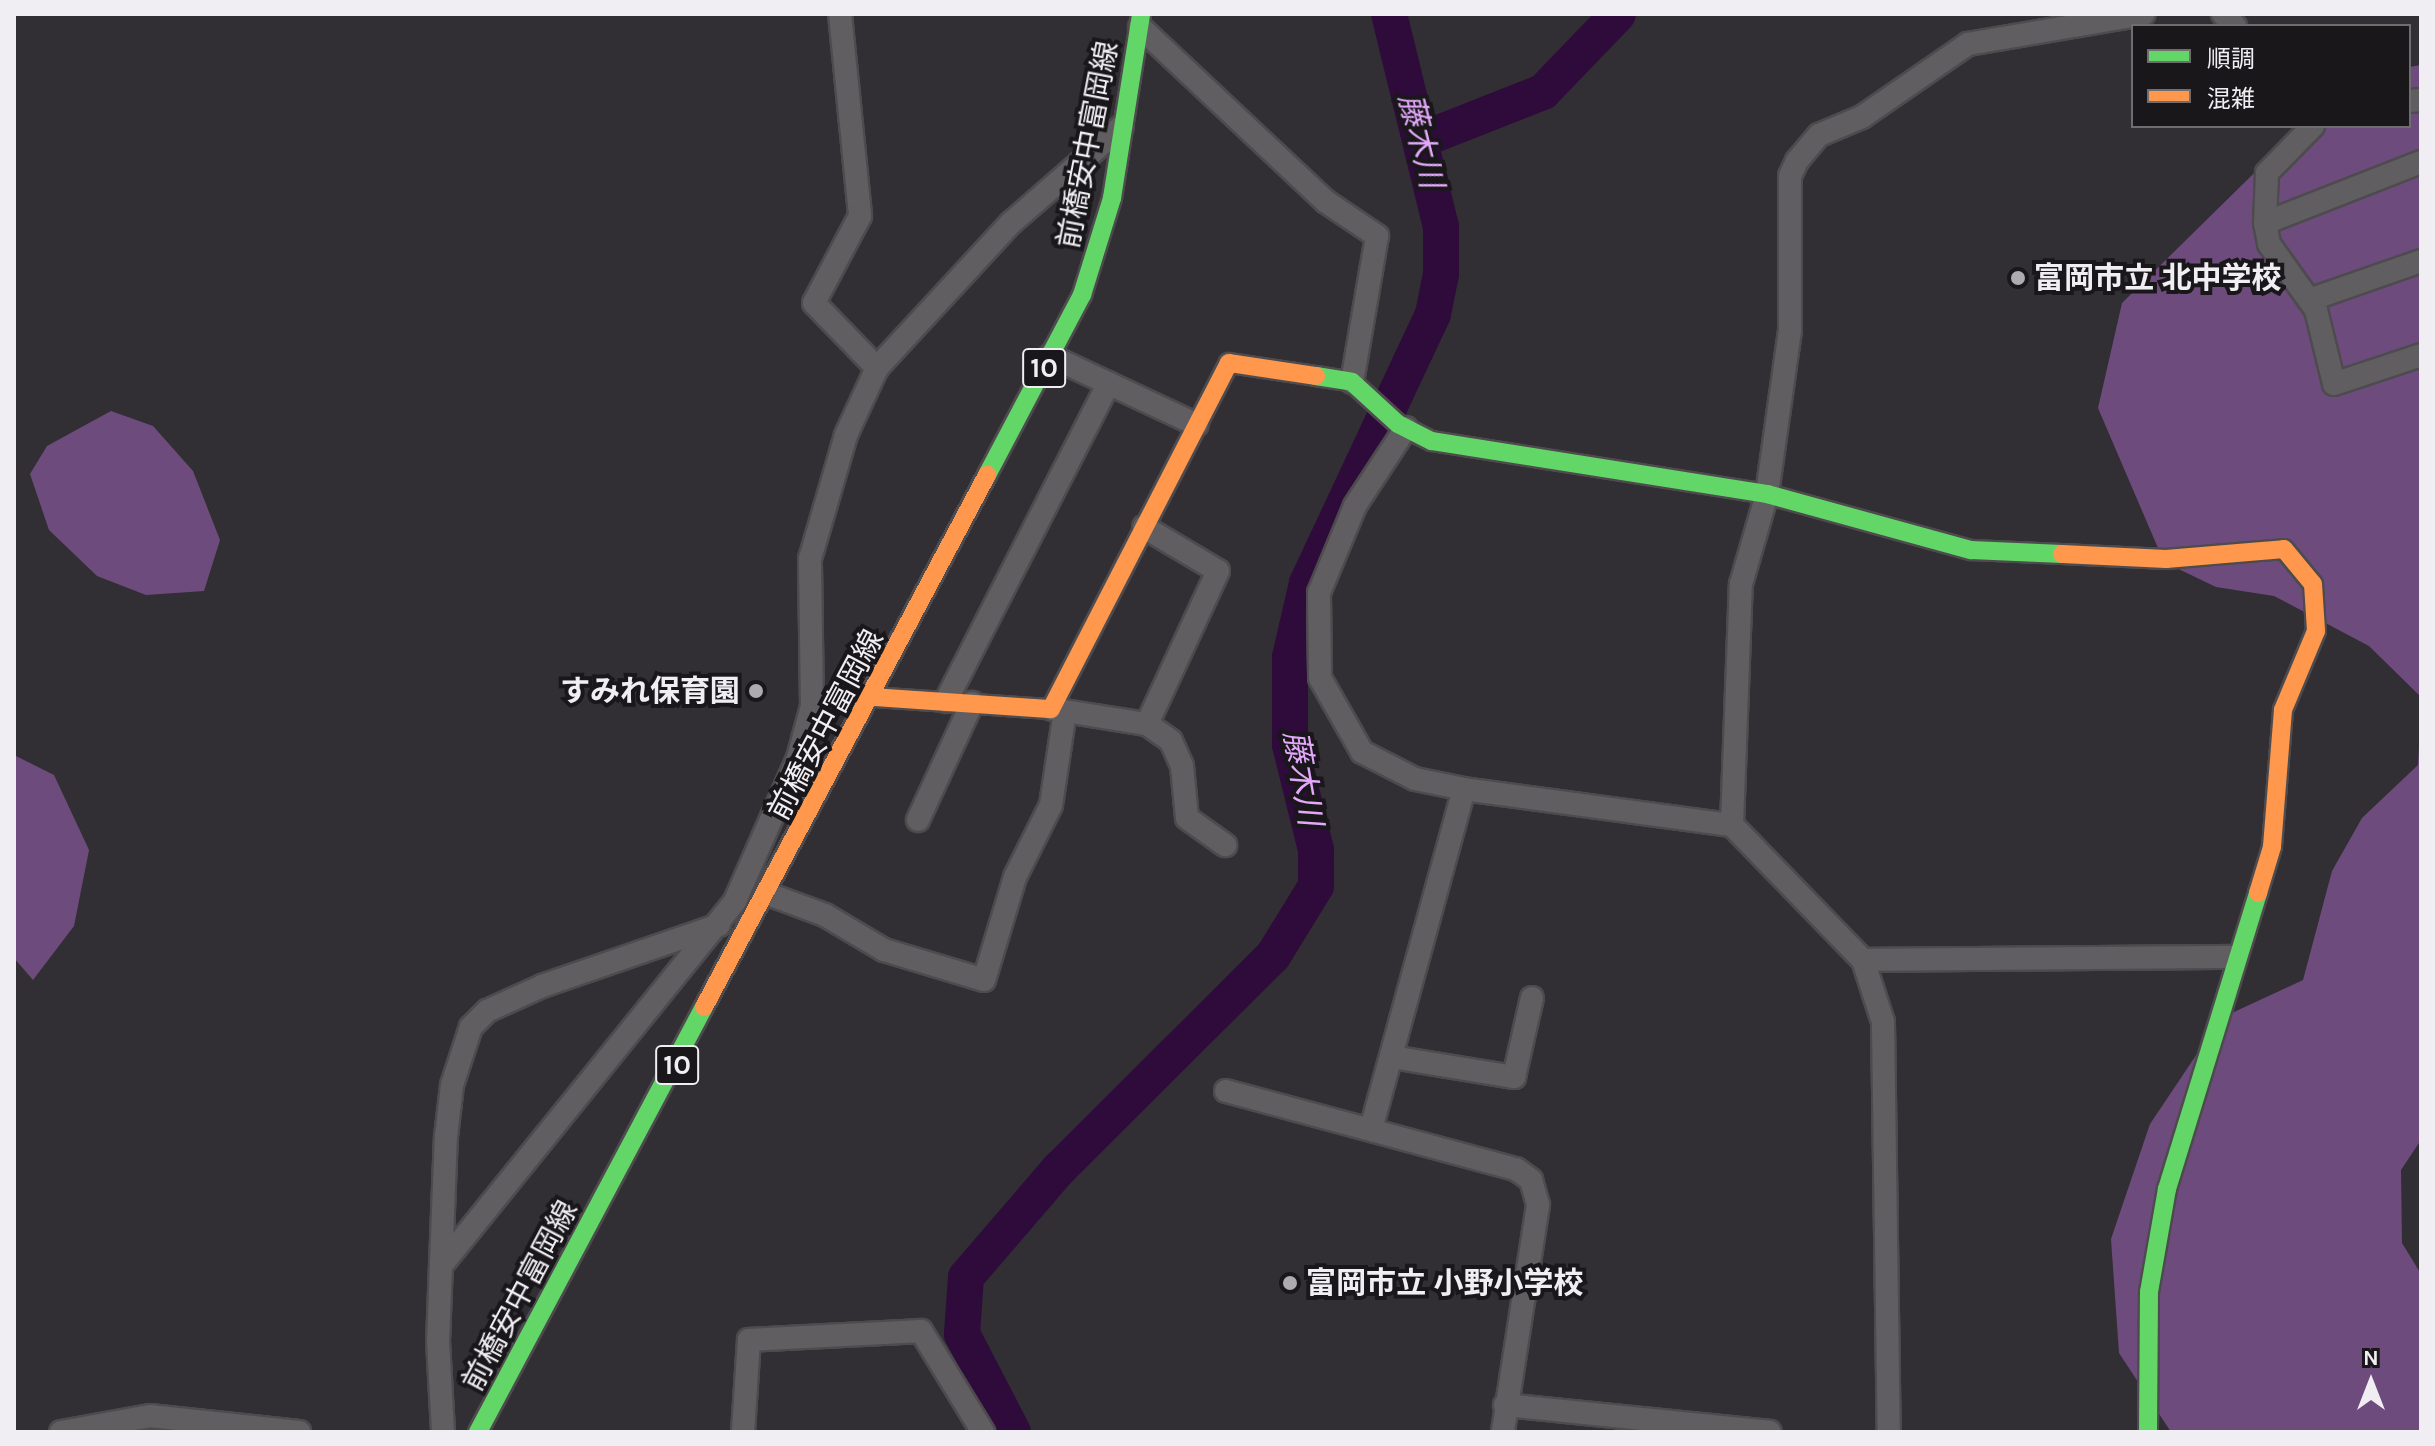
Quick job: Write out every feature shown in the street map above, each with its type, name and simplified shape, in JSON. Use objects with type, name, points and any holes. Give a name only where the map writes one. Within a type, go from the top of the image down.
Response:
[{"type":"street","points":[[840,14],[860,216],[814,303],[877,368]]},
{"type":"street","points":[[1732,825],[1741,584],[1767,494],[1790,331],[1790,176],[1810,142],[1862,117],[1968,44],[2143,14]]},
{"type":"street","points":[[1141,21],[1325,201],[1377,236],[1352,382]]},
{"type":"street","name":"前橋安中富岡線","points":[[478,1432],[745,938],[1050,356],[1100,246],[1141,21]]},
{"type":"street","points":[[444,1262],[722,925],[798,758],[812,706],[810,559],[846,435],[877,368],[1011,223],[1123,125]]},
{"type":"street","points":[[2311,128],[2267,173],[2265,223],[2269,244],[2309,300],[2334,384],[2421,355]]},
{"type":"street","points":[[2265,223],[2421,162]]},
{"type":"street","points":[[2309,300],[2421,261]]},
{"type":"street","points":[[1050,356],[1197,425]]},
{"type":"street","points":[[768,894],[825,915],[884,950],[984,980],[1015,877],[1051,805],[1058,710],[1144,527],[1229,363],[1352,382],[1402,426],[1447,444],[1767,494],[1910,537],[2021,558],[2166,559],[2274,549],[2297,559],[2313,584],[2316,631],[2283,710],[2272,847],[2236,957],[2153,1252],[2148,1432]]},
{"type":"street","points":[[946,701],[1109,383]]},
{"type":"street","points":[[1402,426],[1355,506],[1319,593],[1320,678],[1362,752],[1415,779],[1464,789],[1732,825],[1863,960],[1883,1022],[1889,1432]]},
{"type":"street","points":[[1144,527],[1218,571],[1147,724]]},
{"type":"street","points":[[873,697],[1058,710],[1147,724],[1171,741],[1182,766],[1187,818],[1225,845]]},
{"type":"street","points":[[918,820],[972,703]]},
{"type":"street","points":[[1371,1129],[1464,789]]},
{"type":"street","points":[[424,1432],[443,1432],[438,1342],[450,1098],[471,1027],[487,1011],[542,986],[722,925],[745,938]]},
{"type":"street","points":[[1863,960],[2236,957]]},
{"type":"street","points":[[1392,1057],[1514,1077],[1532,998]]},
{"type":"street","points":[[1226,1091],[1516,1169],[1535,1187],[1503,1432]]},
{"type":"street","points":[[743,1432],[749,1340],[921,1331],[983,1432]]},
{"type":"street","points":[[1505,1405],[1770,1432]]},
{"type":"street","points":[[61,1432],[150,1416],[254,1430],[299,1432]]},
{"type":"shaded area","points":[[2421,65],[2421,697],[2369,646],[2274,596],[2216,587],[2164,562],[2098,408],[2122,303],[2300,128],[2411,128],[2411,67]]},
{"type":"shaded area","points":[[111,411],[153,426],[193,471],[220,540],[204,591],[146,595],[97,576],[49,530],[30,474],[47,446]]},
{"type":"shaded area","points":[[2421,706],[2421,1140],[2401,1170],[2402,1243],[2421,1274],[2421,1432],[2171,1432],[2119,1353],[2111,1239],[2150,1124],[2221,1018],[2303,980],[2332,871],[2362,818],[2418,765]]},
{"type":"shaded area","points":[[14,755],[54,775],[89,850],[74,926],[33,980],[14,958]]},
{"type":"waterway","name":"藤木川","points":[[1013,1432],[962,1334],[966,1277],[1059,1169],[1273,956],[1316,886],[1316,850],[1290,745],[1290,657],[1307,583],[1433,314],[1441,274],[1441,227],[1389,14]]},
{"type":"waterway","points":[[1421,140],[1543,92],[1618,14]]},
{"type":"traffic: fast","points":[[987,475],[1082,295],[1112,198],[1141,14]]},
{"type":"traffic: fast","points":[[1316,376],[1352,382],[1398,424],[1432,441],[1767,494],[1971,550],[2062,554]]},
{"type":"traffic: fast","points":[[2148,1432],[2149,1292],[2167,1189],[2258,893]]},
{"type":"traffic: fast","points":[[478,1432],[704,1007]]},
{"type":"traffic: slow","points":[[873,697],[1051,709],[1229,363],[1316,376]]},
{"type":"traffic: slow","points":[[704,1007],[987,475]]},
{"type":"traffic: slow","points":[[2062,554],[2166,559],[2284,549],[2313,584],[2316,631],[2283,710],[2272,847],[2258,893]]},
{"type":"place","name":"富岡市立 北中学校","points":[[2018,278]]},
{"type":"place","name":"すみれ保育園","points":[[756,691]]},
{"type":"place","name":"富岡市立 小野小学校","points":[[1290,1283]]}]
